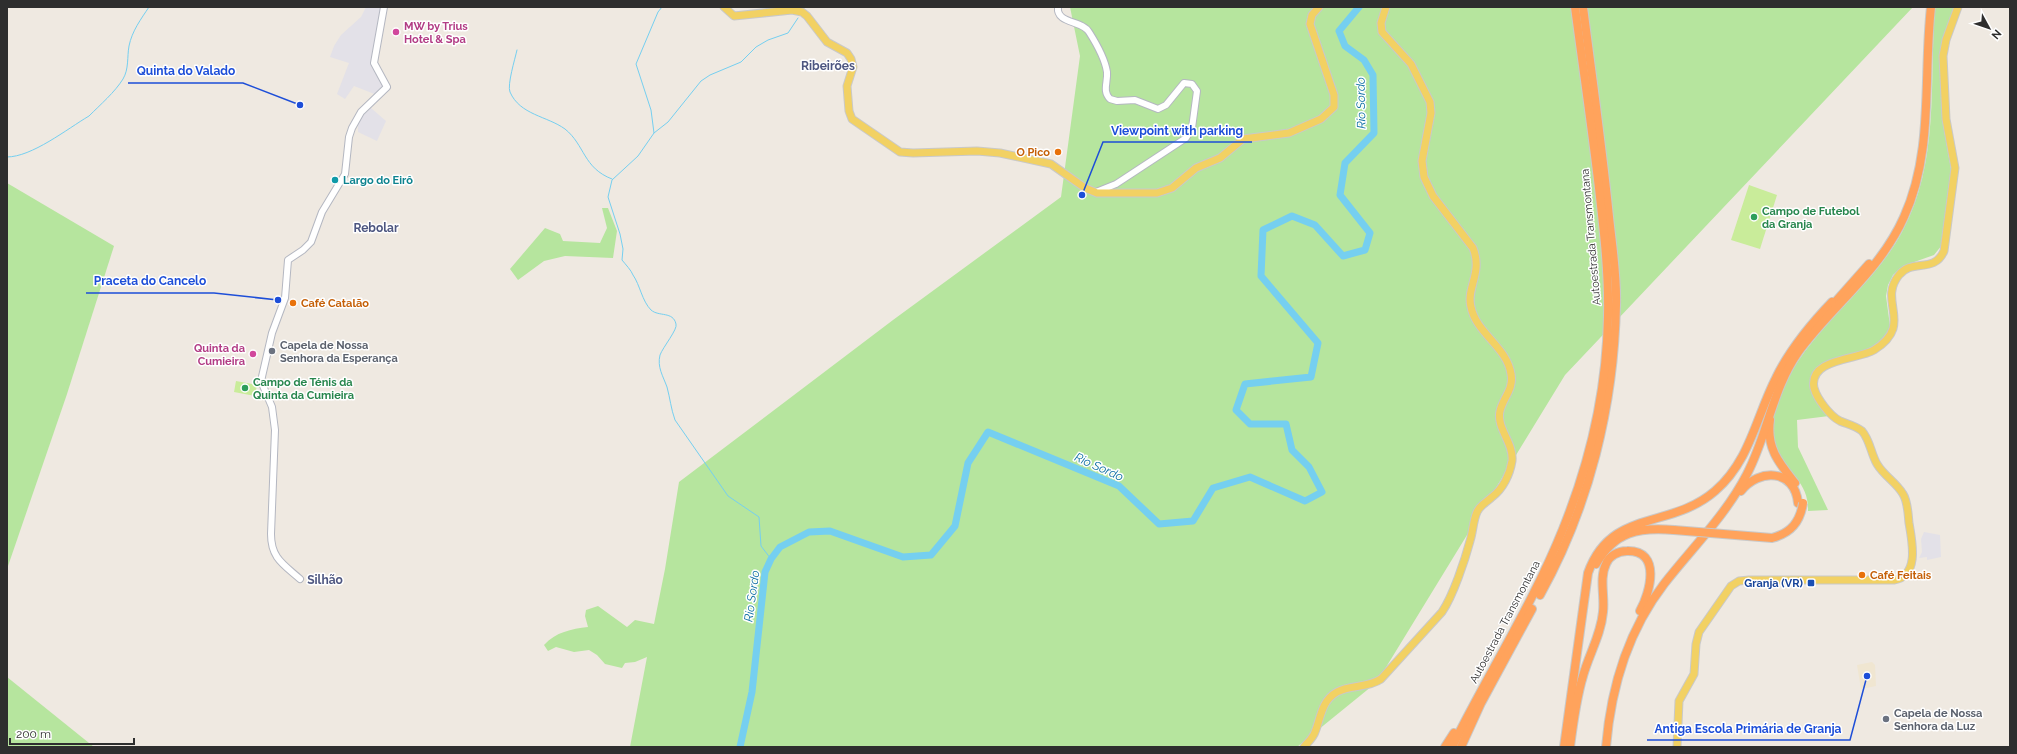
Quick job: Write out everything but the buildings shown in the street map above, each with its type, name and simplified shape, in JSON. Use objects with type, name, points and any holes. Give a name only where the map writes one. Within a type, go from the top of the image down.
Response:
[{"type":"highway","name":"Autoestrada Transmontana","points":[[1460,747],[1480,703],[1544,587],[1571,531],[1587,486],[1599,441],[1608,397],[1614,354],[1616,304],[1605,178],[1575,7]]},
{"type":"highway","name":"Autoestrada Transmontana","points":[[1452,747],[1478,696],[1539,585],[1564,528],[1579,485],[1591,443],[1600,397],[1608,317],[1608,281],[1589,87],[1583,7]]},
{"type":"highway","points":[[1564,747],[1588,573],[1598,550],[1624,528],[1679,513],[1696,505],[1726,481],[1734,472],[1748,448],[1771,389],[1795,346],[1816,320],[1886,245],[1901,215],[1915,179],[1921,143],[1925,32],[1928,7]]},
{"type":"highway","points":[[1606,747],[1612,698],[1626,651],[1638,625],[1650,604],[1721,514],[1748,473],[1779,389],[1798,353],[1813,334],[1862,281],[1889,247],[1905,217],[1918,180],[1924,144],[1928,32],[1931,7]]},
{"type":"highway","points":[[1602,747],[1605,722],[1615,677],[1632,631],[1643,611],[1679,559],[1729,497],[1741,478],[1751,455],[1774,388],[1794,351],[1864,269]]},
{"type":"highway","points":[[1619,532],[1650,525],[1772,538],[1785,534],[1793,528],[1799,519],[1801,492],[1797,484],[1776,459],[1770,440],[1770,422],[1779,389]]},
{"type":"highway","points":[[1681,563],[1744,487],[1752,480],[1764,475],[1780,476],[1793,487],[1800,503]]},
{"type":"highway","points":[[1570,747],[1577,684],[1593,575],[1597,563],[1611,544],[1622,536],[1636,530],[1650,528],[1676,528]]},
{"type":"highway","points":[[1575,711],[1583,675],[1602,618],[1605,566],[1614,554],[1622,551],[1636,552],[1642,556],[1649,565],[1651,575],[1650,586],[1614,672],[1605,715],[1602,747]]},
{"type":"highway","points":[[1445,747],[1456,731],[1470,704],[1478,696]]},
{"type":"main road","points":[[724,7],[734,16],[792,10],[802,12],[827,42],[847,54],[851,59],[853,67],[847,86],[849,111],[852,119],[896,150],[911,153],[983,151],[1039,161],[1059,168],[1094,192],[1121,194],[1166,191],[1173,188],[1196,168],[1222,157],[1243,139],[1289,133],[1319,120],[1328,114],[1334,105],[1334,94],[1310,24],[1312,15],[1319,7]]},
{"type":"main road","points":[[1304,747],[1315,733],[1324,706],[1329,698],[1341,690],[1372,683],[1381,679],[1443,610],[1450,598],[1469,546],[1477,512],[1481,506],[1503,486],[1512,460],[1500,419],[1501,408],[1511,387],[1511,372],[1502,353],[1477,320],[1471,308],[1470,297],[1476,269],[1473,248],[1434,198],[1424,177],[1422,161],[1431,113],[1430,102],[1411,64],[1382,33],[1381,23],[1386,7]]},
{"type":"main road","points":[[1677,747],[1679,702],[1694,674],[1698,637],[1726,592],[1733,584],[1749,580],[1894,580],[1903,577],[1910,568],[1912,548],[1903,495],[1880,469],[1863,432],[1836,419],[1814,389],[1815,380],[1819,371],[1830,363],[1870,352],[1886,340],[1895,326],[1891,296],[1898,276],[1908,268],[1934,263],[1944,251],[1955,168],[1946,119],[1943,56],[1946,40],[1958,7]]},
{"type":"street","points":[[300,580],[278,560],[272,550],[271,534],[275,430],[272,407],[261,381],[262,372],[272,333],[285,298],[288,260],[303,250],[311,242],[322,212],[345,174],[349,137],[352,128],[361,112],[387,87],[374,63],[384,7]]},
{"type":"street","points":[[1058,7],[1058,13],[1062,17],[1083,25],[1089,31],[1106,70],[1105,92],[1110,99],[1117,101],[1135,100],[1158,110],[1166,105],[1184,84],[1192,84],[1197,91],[1192,128],[1187,137],[1121,180],[1094,192]]},
{"type":"street","points":[[1121,180],[1119,187],[1121,194]]},
{"type":"shaded area","points":[[366,7],[383,7],[374,51],[373,68],[381,77],[384,87],[377,95],[354,86],[345,99],[337,94],[349,63],[330,57],[334,46],[341,35],[361,17]]},
{"type":"shaded area","points":[[371,108],[386,121],[377,141],[358,132],[358,124],[361,117]]},
{"type":"shaded area","points":[[1924,532],[1940,535],[1941,557],[1927,560],[1927,557],[1919,558],[1922,552],[1921,539]]},
{"type":"shaded area","points":[[1872,662],[1875,665],[1876,686],[1861,689],[1857,665]]},
{"type":"green space","points":[[1070,7],[1913,7],[1565,375],[1377,682],[1297,747],[630,747],[647,657],[635,662],[625,663],[622,668],[605,664],[597,655],[589,650],[574,652],[556,647],[548,651],[544,645],[559,634],[588,627],[585,616],[586,610],[598,606],[627,627],[635,620],[654,624],[665,569],[679,482],[893,320],[1061,197],[1080,56]]},
{"type":"green space","points":[[1935,7],[1955,7],[1939,55],[1943,124],[1951,169],[1942,245],[1934,255],[1903,266],[1893,275],[1888,285],[1886,296],[1890,326],[1886,335],[1881,341],[1866,350],[1828,361],[1812,376],[1811,389],[1829,416],[1797,420],[1798,447],[1828,510],[1808,511],[1807,497],[1802,486],[1775,446],[1773,433],[1774,416],[1783,389],[1796,364],[1813,341],[1870,278],[1887,256],[1902,232],[1914,205],[1928,150],[1932,93]]},
{"type":"green space","points":[[7,183],[114,246],[67,394],[7,569]]},
{"type":"green space","name":"Campo de Futebol da Granja","points":[[1749,185],[1777,195],[1760,249],[1731,240]]},
{"type":"green space","points":[[602,208],[608,208],[617,231],[613,258],[565,256],[544,261],[518,280],[510,269],[545,228],[560,234],[563,241],[600,243],[607,228]]},
{"type":"green space","name":"Campo de Ténis da Quinta da Cumieira","points":[[236,381],[257,385],[255,396],[234,392]]},
{"type":"green space","points":[[7,677],[94,747],[7,747]]},
{"type":"waterway","points":[[7,157],[17,156],[49,141],[89,116],[112,94],[125,75],[128,50],[132,35],[149,7]]},
{"type":"waterway","points":[[662,7],[658,12],[636,64],[651,110],[654,133],[638,156],[612,180],[608,197],[620,234],[623,249],[622,260],[638,283],[645,302],[651,310],[672,317],[676,324],[675,330],[659,359],[675,420],[728,496],[759,517],[761,546],[771,559]]},
{"type":"waterway","name":"Rio Sordo","points":[[740,747],[752,692],[765,572],[771,559],[780,547],[809,532],[830,531],[903,557],[931,555],[955,526],[968,463],[988,432],[1119,486],[1159,524],[1193,521],[1213,488],[1250,477],[1305,501],[1322,492],[1309,467],[1292,450],[1286,424],[1250,424],[1236,410],[1245,384],[1311,377],[1318,343],[1261,276],[1263,230],[1292,216],[1315,225],[1343,256],[1365,250],[1370,233],[1340,195],[1345,163],[1374,133],[1373,75],[1364,60],[1345,46],[1339,31],[1359,7]]},
{"type":"waterway","points":[[654,133],[668,122],[701,81],[710,75],[741,62],[756,47],[768,40],[788,33],[798,18]]},
{"type":"waterway","points":[[517,50],[509,89],[514,100],[520,106],[534,114],[565,129],[572,135],[595,169],[612,179]]},
{"type":"place","name":"MW by Trius Hotel & Spa","points":[[396,32]]},
{"type":"place","name":"Quinta do Valado","points":[[300,105]]},
{"type":"place","name":"O Pico","points":[[1058,152]]},
{"type":"place","name":"Largo do Eirô","points":[[335,180]]},
{"type":"place","name":"Viewpoint with parking","points":[[1082,195]]},
{"type":"place","name":"Campo de Futebol da Granja","points":[[1754,217]]},
{"type":"place","name":"Praceta do Cancelo","points":[[278,300]]},
{"type":"place","name":"Café Catalão","points":[[293,303]]},
{"type":"place","name":"Capela de Nossa Senhora da Esperança","points":[[272,351]]},
{"type":"place","name":"Quinta da Cumieira","points":[[253,354]]},
{"type":"place","name":"Campo de Ténis da Quinta da Cumieira","points":[[245,388]]},
{"type":"place","name":"Café Feitais","points":[[1862,575]]},
{"type":"place","name":"Granja (VR)","points":[[1811,583]]},
{"type":"place","name":"Antiga Escola Primária de Granja","points":[[1867,676]]},
{"type":"place","name":"Capela de Nossa Senhora da Luz","points":[[1886,719]]},
{"type":"district","name":"Ribeirões","points":[[828,66]]},
{"type":"district","name":"Rebolar","points":[[376,228]]},
{"type":"district","name":"Silhão","points":[[325,580]]}]
